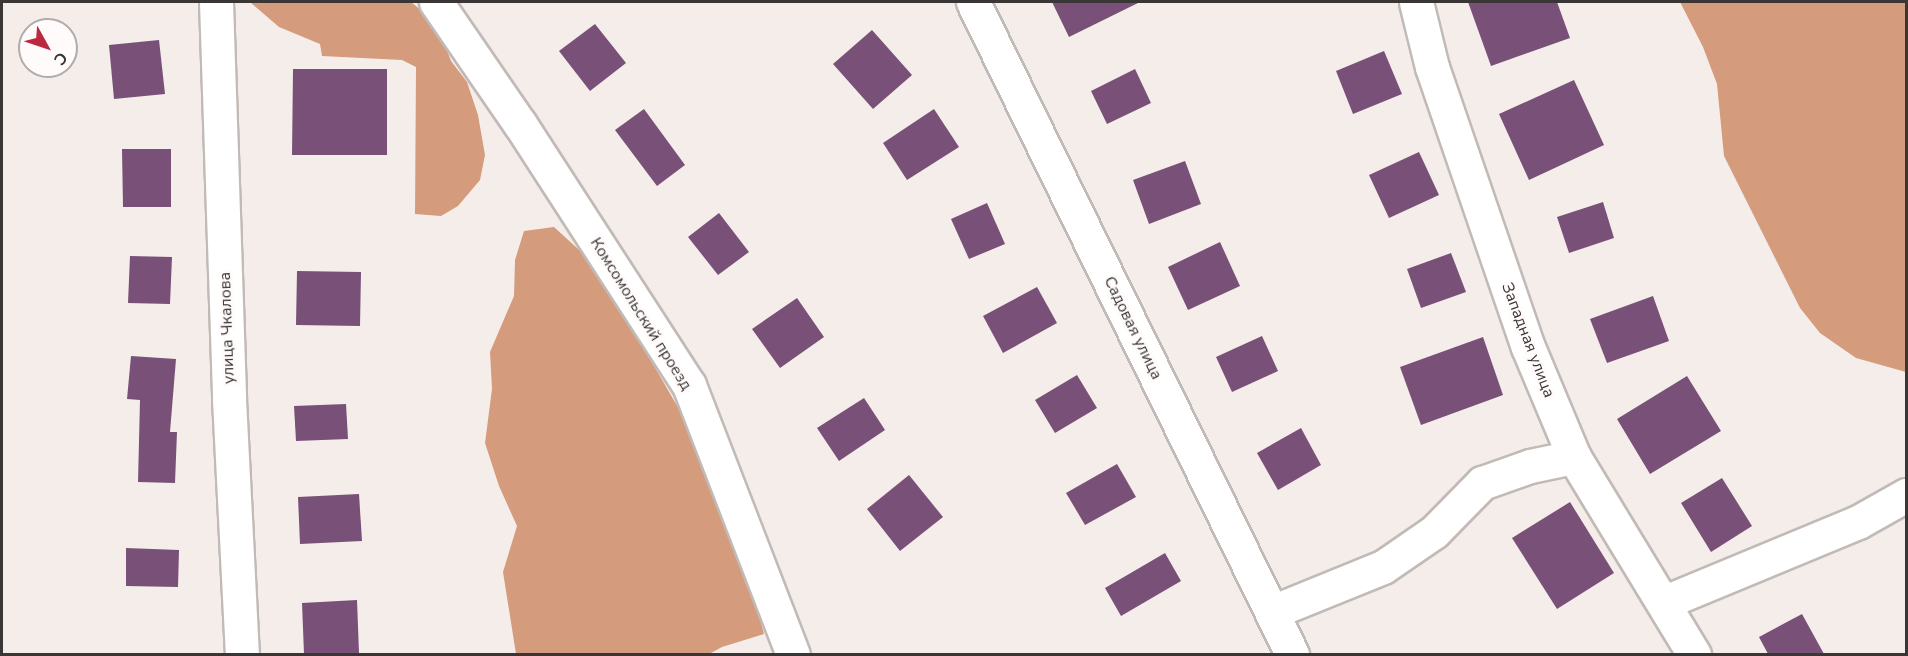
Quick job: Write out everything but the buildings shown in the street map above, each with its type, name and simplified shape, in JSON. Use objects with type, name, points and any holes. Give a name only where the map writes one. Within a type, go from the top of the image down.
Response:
[{"type":"street","name":"улица Чкалова","points":[[216,2],[229,399],[242,654]]},
{"type":"street","name":"Комсомольский проезд","points":[[436,2],[520,124],[688,385],[793,654]]},
{"type":"street","name":"Садовая улица","points":[[972,2],[1292,654]]},
{"type":"street","name":"Западная улица","points":[[1416,2],[1432,67],[1524,336],[1574,457],[1665,602],[1694,654]]},
{"type":"street","points":[[1272,612],[1383,567],[1434,532],[1482,483],[1530,466],[1574,457]]},
{"type":"street","points":[[1665,602],[1858,522],[1906,495]]},
{"type":"shaded area","points":[[250,2],[411,2],[428,16],[441,35],[451,61],[467,82],[478,115],[485,155],[480,180],[458,206],[441,216],[415,214],[416,67],[402,60],[322,56],[320,44],[279,27]]},
{"type":"shaded area","points":[[1680,2],[1906,2],[1906,372],[1856,358],[1820,333],[1800,308],[1724,156],[1717,84],[1703,47]]},
{"type":"shaded area","points":[[554,227],[589,259],[624,314],[694,435],[739,545],[745,582],[756,604],[764,634],[722,647],[709,654],[516,654],[503,572],[517,526],[499,486],[485,443],[492,389],[490,352],[514,296],[515,260],[524,231]]}]
